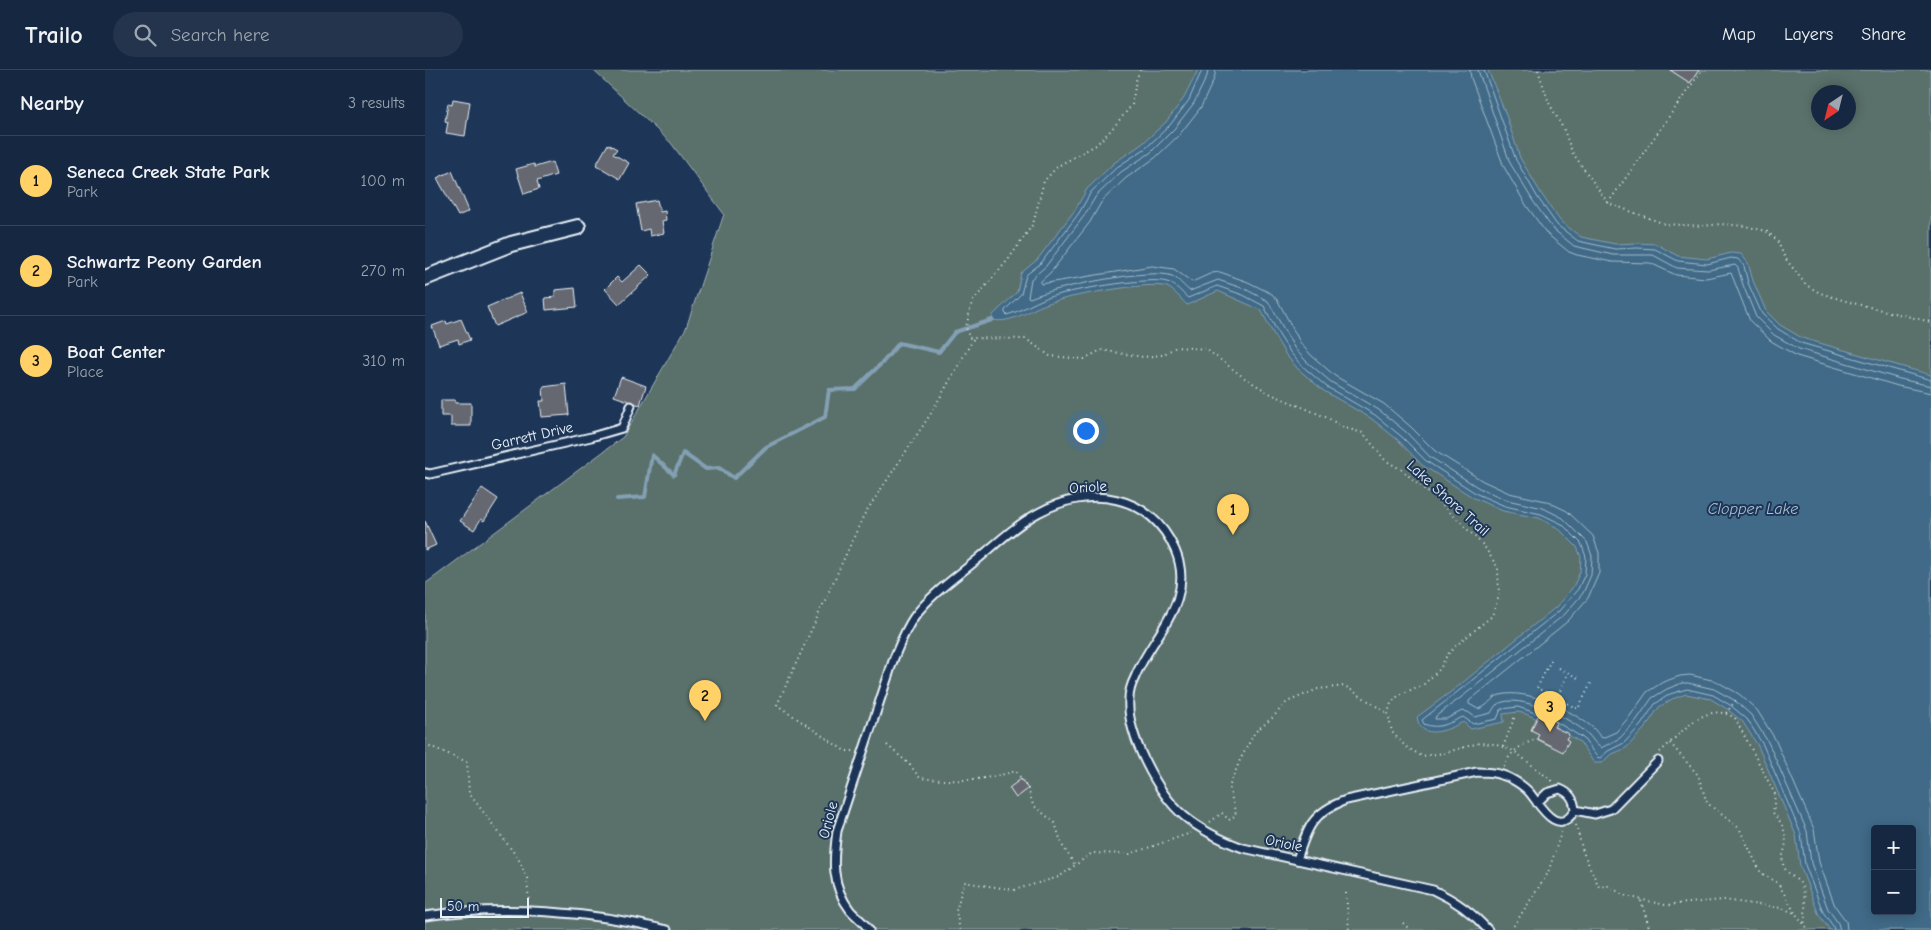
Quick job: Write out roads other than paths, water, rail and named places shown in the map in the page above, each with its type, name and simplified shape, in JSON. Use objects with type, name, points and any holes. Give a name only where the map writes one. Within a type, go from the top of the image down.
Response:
[{"type":"street","points":[[425,278],[511,244],[578,227]]},
{"type":"lane","name":"Garrett Drive","points":[[425,473],[430,474],[591,437],[622,428],[631,406]]},
{"type":"lane","name":"Oriole","points":[[869,930],[851,911],[841,896],[834,880],[833,859],[837,831],[905,633],[915,616],[935,594],[1037,513],[1057,504],[1076,499],[1098,497],[1117,499],[1138,506],[1153,518],[1168,535],[1176,553],[1180,574],[1180,594],[1173,613],[1139,670],[1129,699],[1133,728],[1140,752],[1154,778],[1182,814],[1220,840],[1243,848],[1433,890],[1463,906],[1488,930]]},
{"type":"lane","points":[[1576,810],[1595,814],[1611,809],[1658,761]]},
{"type":"lane","points":[[1297,860],[1304,836],[1311,823],[1320,813],[1333,805],[1346,800],[1477,772],[1494,772],[1515,781],[1528,791],[1545,814],[1552,819],[1565,820],[1571,817],[1576,810]]},
{"type":"lane","points":[[1537,803],[1547,793],[1560,789],[1572,797],[1576,810]]},
{"type":"lane","points":[[425,916],[460,911],[530,912],[604,917],[667,930]]},
{"type":"water","name":"Clopper Lake","points":[[1198,70],[1488,70],[1506,115],[1520,158],[1561,222],[1581,237],[1615,244],[1656,244],[1678,256],[1707,259],[1731,253],[1741,254],[1748,263],[1753,281],[1766,311],[1780,325],[1802,338],[1931,375],[1931,930],[1830,930],[1819,915],[1800,866],[1796,835],[1758,746],[1743,722],[1711,699],[1686,694],[1672,699],[1659,707],[1645,728],[1626,748],[1610,755],[1602,763],[1594,763],[1580,742],[1555,727],[1518,712],[1503,714],[1504,722],[1471,729],[1463,722],[1443,731],[1429,732],[1424,729],[1417,717],[1556,607],[1573,587],[1580,572],[1581,557],[1577,547],[1558,528],[1539,518],[1503,511],[1474,498],[1422,465],[1398,440],[1372,419],[1324,391],[1298,369],[1286,355],[1261,310],[1218,291],[1187,305],[1175,292],[1167,287],[1158,285],[1127,287],[1070,297],[1046,304],[1020,316],[999,321],[992,320],[993,315],[1017,292],[1021,273],[1037,260],[1075,210],[1087,189],[1114,163],[1142,144],[1166,122],[1184,98]]},
{"type":"waterway","points":[[617,499],[645,497],[652,455],[674,475],[683,453],[706,469],[719,468],[734,478],[766,447],[825,417],[829,390],[855,389],[883,362],[899,343],[939,352],[955,332],[992,320]]},
{"type":"place","name":"Seneca Creek State Park","points":[[1233,535]]},
{"type":"place","name":"Schwartz Peony Garden","points":[[705,721]]},
{"type":"place","name":"Boat Center","points":[[1550,732]]}]
